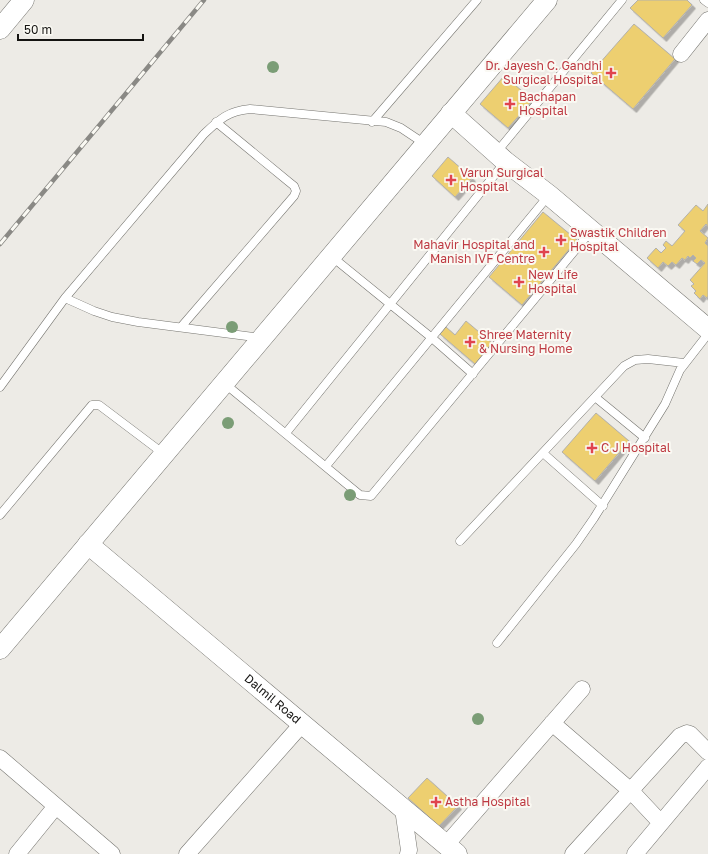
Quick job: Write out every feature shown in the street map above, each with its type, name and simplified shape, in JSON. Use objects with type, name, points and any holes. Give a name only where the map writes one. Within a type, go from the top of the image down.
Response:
[{"type":"street","points":[[0,29],[24,0]]},
{"type":"street","points":[[0,649],[547,0]]},
{"type":"street","points":[[681,54],[708,20]]},
{"type":"street","points":[[451,113],[501,157],[550,195],[708,328]]},
{"type":"street","name":"Dalmil Road","points":[[88,544],[452,849]]},
{"type":"street","points":[[452,849],[552,723],[582,689]]},
{"type":"street","points":[[552,723],[631,791],[661,823]]},
{"type":"street","points":[[187,854],[302,724]]},
{"type":"street","points":[[573,854],[684,734],[690,734],[708,752]]},
{"type":"street","points":[[0,758],[112,854]]},
{"type":"street","points":[[635,854],[708,768]]},
{"type":"street","points":[[17,854],[56,806]]},
{"type":"street","points":[[403,809],[409,850],[408,854]]},
{"type":"lane","points":[[372,122],[477,0]]},
{"type":"lane","points":[[286,433],[391,305],[501,157],[622,0]]},
{"type":"lane","points":[[704,0],[708,3]]},
{"type":"lane","points":[[0,387],[65,298],[204,134],[216,122],[226,115],[250,109],[372,122],[386,122],[401,128],[426,144]]},
{"type":"lane","points":[[181,327],[294,196],[296,190],[294,186],[216,122]]},
{"type":"lane","points":[[326,466],[550,195]]},
{"type":"lane","points":[[224,383],[360,495],[366,497],[371,496],[591,231]]},
{"type":"lane","points":[[331,256],[432,338],[473,374]]},
{"type":"lane","points":[[65,298],[112,317],[138,322],[262,338]]},
{"type":"lane","points":[[497,643],[576,544],[603,506],[670,396],[684,363],[708,334]]},
{"type":"lane","points":[[460,541],[624,366],[635,360],[648,359],[684,363]]},
{"type":"lane","points":[[595,397],[645,438]]},
{"type":"lane","points":[[0,515],[92,405],[99,405],[164,454]]},
{"type":"lane","points":[[542,453],[603,506]]},
{"type":"building","points":[[638,0],[687,0],[692,5],[663,38],[630,8]]},
{"type":"building","points":[[634,24],[675,59],[633,109],[591,73]]},
{"type":"building","points":[[504,76],[533,100],[508,128],[480,104]]},
{"type":"building","points":[[448,157],[472,178],[455,197],[432,176]]},
{"type":"building","points":[[708,204],[708,227],[706,224],[700,231],[708,238],[705,243],[708,246],[708,296],[707,298],[703,295],[700,299],[694,293],[696,291],[691,286],[694,284],[690,280],[705,263],[701,260],[697,264],[693,261],[696,258],[693,255],[690,258],[688,256],[685,260],[682,258],[676,265],[672,262],[668,266],[663,262],[658,268],[647,258],[656,248],[661,253],[666,248],[663,245],[666,241],[672,246],[685,231],[678,225],[696,205],[703,211]]},
{"type":"building","points":[[543,212],[577,240],[522,305],[489,277]]},
{"type":"building","points":[[466,321],[492,343],[475,364],[440,334],[446,327],[455,335]]},
{"type":"building","points":[[596,413],[629,441],[595,481],[562,452]]},
{"type":"building","points":[[427,778],[458,806],[439,826],[408,798]]},
{"type":"railway","points":[[0,244],[204,0]]},
{"type":"place","name":"Dr. Jayesh C. Gandhi Surgical Hospital","points":[[611,73]]},
{"type":"place","name":"Bachapan Hospital","points":[[510,104]]},
{"type":"place","name":"Varun Surgical Hospital","points":[[451,180]]},
{"type":"place","name":"Swastik Children Hospital","points":[[561,240]]},
{"type":"place","name":"Mahavir Hospital and Manish IVF Centre","points":[[544,252]]},
{"type":"place","name":"New Life Hospital","points":[[519,282]]},
{"type":"place","name":"Shree Maternity & Nursing Home","points":[[470,342]]},
{"type":"place","name":"C J Hospital","points":[[592,448]]},
{"type":"place","name":"Astha Hospital","points":[[436,802]]}]
